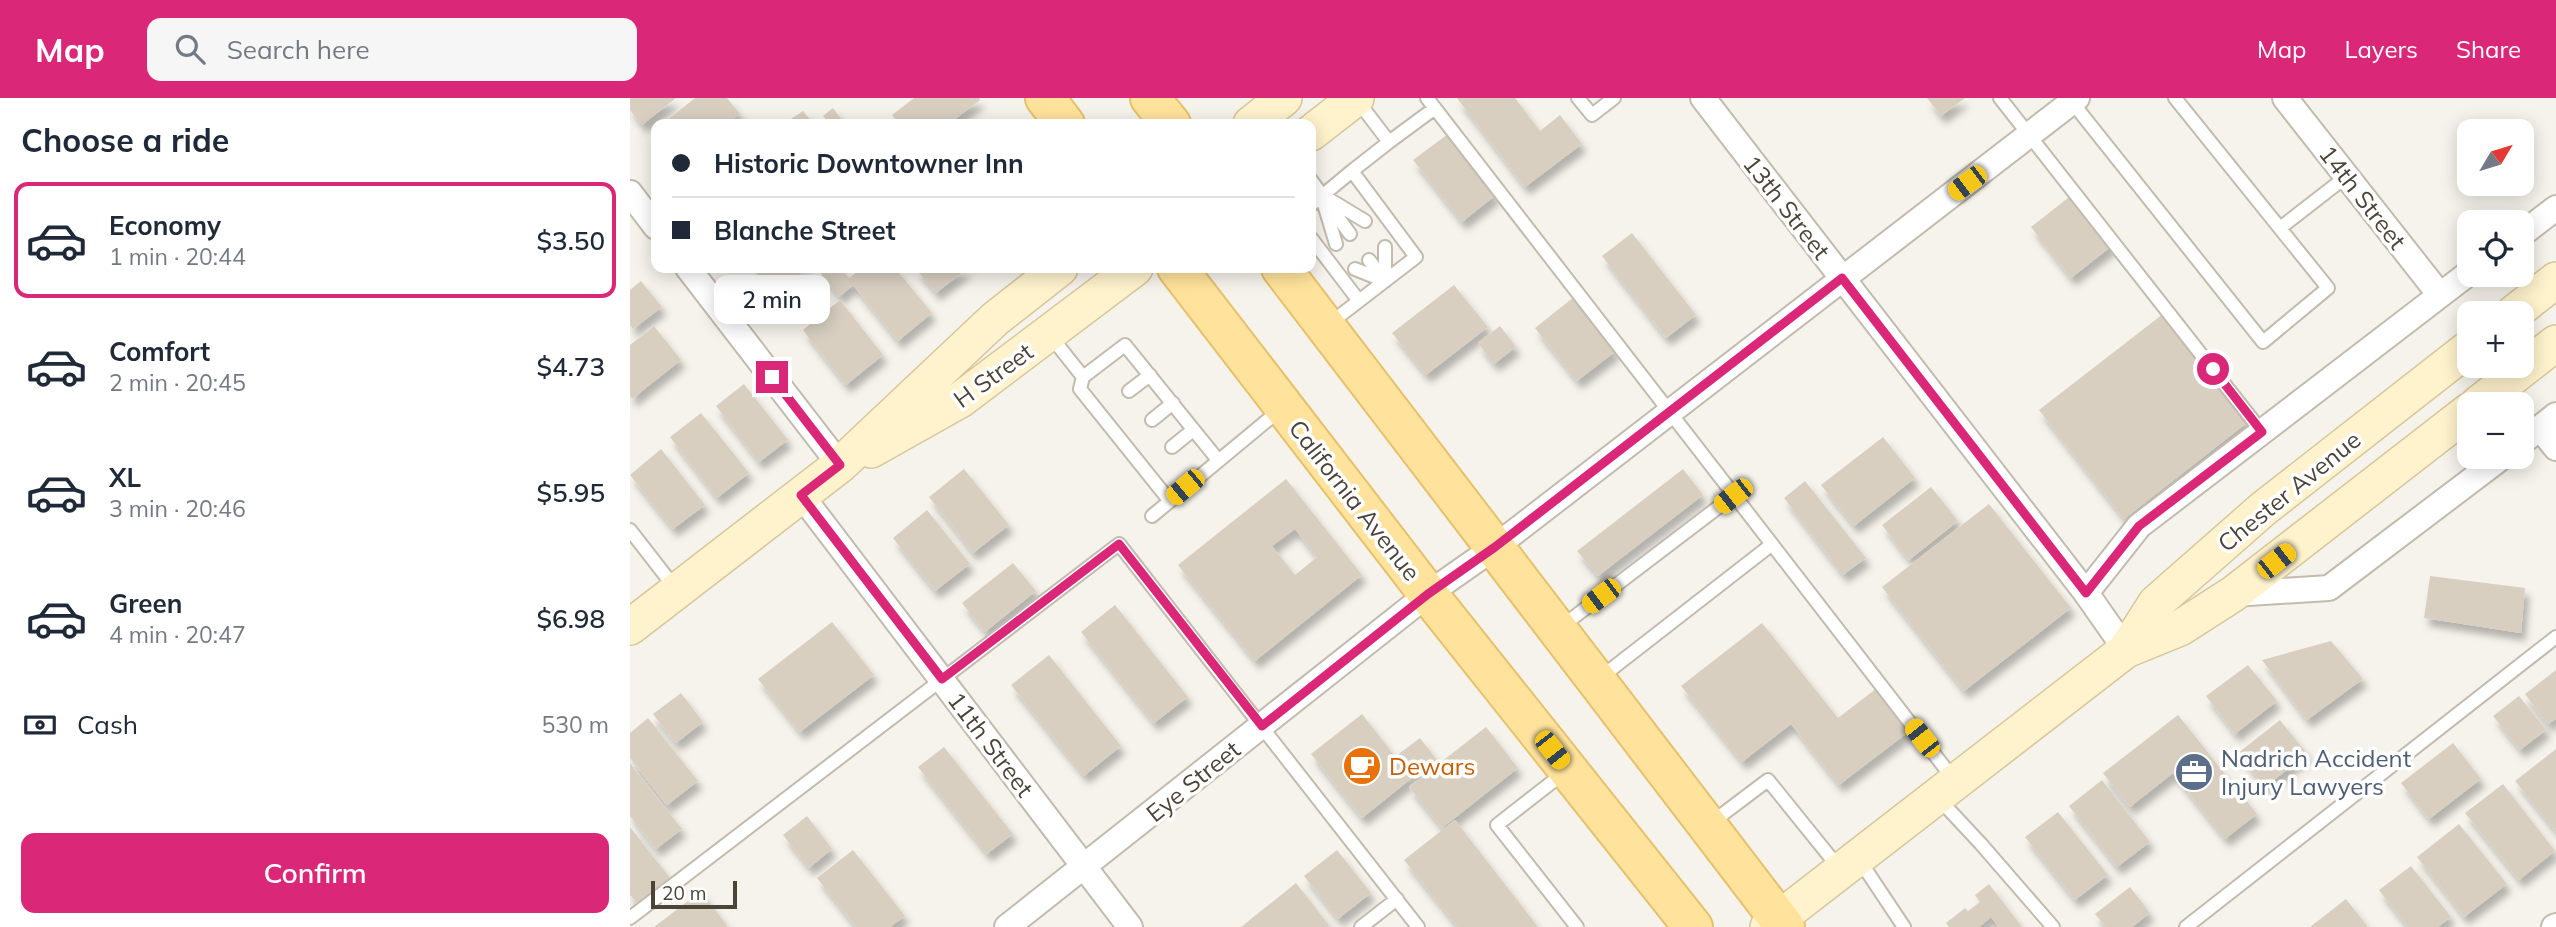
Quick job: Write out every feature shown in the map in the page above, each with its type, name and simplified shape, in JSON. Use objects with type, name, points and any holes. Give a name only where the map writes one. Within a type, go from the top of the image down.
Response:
[{"type":"main road","points":[[1045,98],[1061,119]]},
{"type":"main road","points":[[1150,98],[1167,119]]},
{"type":"main road","points":[[1257,119],[1284,98]]},
{"type":"main road","points":[[1316,129],[1356,98]]},
{"type":"main road","name":"H Street","points":[[630,627],[840,465],[995,319],[1054,273]]},
{"type":"main road","name":"H Street","points":[[840,465],[960,400],[1128,273]]},
{"type":"main road","name":"California Avenue","points":[[1181,273],[1428,594],[1693,927]]},
{"type":"main road","points":[[1285,273],[1707,825],[1777,924]]},
{"type":"main road","points":[[2529,301],[2556,280]]},
{"type":"main road","points":[[2493,392],[2556,343]]},
{"type":"main road","name":"Chester Avenue","points":[[2126,650],[2156,603],[2243,526],[2457,357]]},
{"type":"main road","name":"Chester Avenue","points":[[1777,924],[1849,864],[2126,650],[2180,628],[2233,594],[2457,420]]},
{"type":"street","name":"13th Street","points":[[1703,98],[2086,593],[2126,650]]},
{"type":"street","name":"14th Street","points":[[2285,98],[2440,295]]},
{"type":"street","name":"Eye Street","points":[[1007,927],[1428,594],[1495,547],[2075,100]]},
{"type":"street","points":[[630,193],[651,220]]},
{"type":"street","points":[[2534,225],[2556,208]]},
{"type":"street","points":[[692,273],[840,465]]},
{"type":"street","points":[[2086,593],[2139,526],[2457,282]]},
{"type":"street","points":[[2539,428],[2556,448]]},
{"type":"street","points":[[2233,594],[2329,588],[2486,469]]},
{"type":"street","name":"11th Street","points":[[801,495],[1130,927]]},
{"type":"lane","points":[[1356,98],[1389,142]]},
{"type":"lane","points":[[1578,98],[1592,115],[1614,98]]},
{"type":"lane","points":[[2000,98],[2262,432]]},
{"type":"lane","points":[[2075,100],[2263,342],[2328,288],[2175,98]]},
{"type":"lane","points":[[1316,200],[1389,142],[1431,103],[1771,545],[1946,789],[1981,844],[2053,927]]},
{"type":"lane","points":[[1326,327],[1416,257],[1352,171]]},
{"type":"lane","points":[[2280,228],[2347,176]]},
{"type":"lane","points":[[1316,187],[1350,234]]},
{"type":"lane","points":[[1321,194],[1364,221]]},
{"type":"lane","points":[[1321,194],[1336,244]]},
{"type":"lane","points":[[1316,245],[1359,301]]},
{"type":"lane","points":[[1385,247],[1385,281]]},
{"type":"lane","points":[[1369,260],[1385,281]]},
{"type":"lane","points":[[1355,269],[1385,281]]},
{"type":"lane","points":[[1049,334],[1083,377]]},
{"type":"lane","points":[[1169,500],[1147,467],[1103,412],[1080,389],[1083,377],[1125,345],[1218,460]]},
{"type":"lane","points":[[1129,391],[1150,375]]},
{"type":"lane","points":[[1152,420],[1173,403]]},
{"type":"lane","points":[[1152,516],[1284,407]]},
{"type":"lane","points":[[1172,446],[1194,430]]},
{"type":"lane","points":[[1558,629],[1733,496]]},
{"type":"lane","points":[[630,530],[677,591]]},
{"type":"lane","points":[[630,918],[1119,544],[1418,927]]},
{"type":"lane","points":[[1597,681],[1771,545]]},
{"type":"lane","points":[[2186,927],[2556,637]]},
{"type":"lane","points":[[1568,769],[1497,825],[1577,927]]},
{"type":"lane","points":[[1707,825],[1768,780],[1849,864],[1904,927]]},
{"type":"lane","points":[[1361,927],[1397,899]]},
{"type":"building","points":[[630,98],[676,98],[642,125],[630,110]]},
{"type":"building","points":[[695,98],[727,98],[740,114],[734,119],[668,119]]},
{"type":"building","points":[[914,98],[980,100],[955,119],[895,119],[892,115]]},
{"type":"building","points":[[1457,98],[1515,98],[1540,131],[1560,115],[1582,144],[1525,187]]},
{"type":"building","points":[[1927,98],[1965,98],[1941,116]]},
{"type":"building","points":[[833,108],[841,119],[826,119],[823,116]]},
{"type":"building","points":[[803,111],[809,119],[791,119]]},
{"type":"building","points":[[1448,134],[1496,195],[1462,222],[1413,160]]},
{"type":"building","points":[[2073,194],[2113,245],[2071,278],[2031,227]]},
{"type":"building","points":[[1632,233],[1696,315],[1666,338],[1602,256]]},
{"type":"building","points":[[756,273],[802,273],[774,295]]},
{"type":"building","points":[[821,273],[845,273],[849,278],[856,273],[899,273],[932,313],[898,341],[853,285],[839,297]]},
{"type":"building","points":[[919,273],[962,273],[936,293]]},
{"type":"building","points":[[641,281],[662,307],[633,329],[630,325],[630,290]]},
{"type":"building","points":[[1454,285],[1488,327],[1426,375],[1392,333]]},
{"type":"building","points":[[1574,297],[1616,351],[1577,381],[1535,328]]},
{"type":"building","points":[[840,300],[883,355],[846,385],[803,330]]},
{"type":"building","points":[[2163,314],[2248,422],[2124,519],[2039,410]]},
{"type":"building","points":[[654,326],[681,360],[632,399],[630,345]]},
{"type":"building","points":[[1500,326],[1516,347],[1494,364],[1478,343]]},
{"type":"building","points":[[744,384],[788,440],[759,462],[716,406]]},
{"type":"building","points":[[701,413],[749,473],[717,498],[670,437]]},
{"type":"building","points":[[1883,437],[1915,478],[1854,526],[1821,485]]},
{"type":"building","points":[[661,449],[705,505],[673,529],[630,475]]},
{"type":"building","points":[[964,469],[1009,525],[973,553],[929,497]]},
{"type":"building","points":[[1683,469],[1703,495],[1598,576],[1577,551]]},
{"type":"building","points":[[1286,479],[1362,575],[1255,661],[1178,565]],"holes":[[[1295,529],[1317,557],[1295,575],[1272,546]]]},
{"type":"building","points":[[1805,481],[1866,558],[1843,575],[1784,498]]},
{"type":"building","points":[[1931,487],[1958,521],[1909,560],[1882,525]]},
{"type":"building","points":[[1989,504],[2071,608],[1964,691],[1882,587]]},
{"type":"building","points":[[927,510],[970,564],[935,591],[893,538]]},
{"type":"building","points":[[1013,563],[1036,591],[985,632],[962,603]]},
{"type":"building","points":[[2430,576],[2525,588],[2521,633],[2424,618]]},
{"type":"building","points":[[1115,605],[1188,697],[1154,723],[1081,632]]},
{"type":"building","points":[[832,622],[874,675],[800,732],[758,679]]},
{"type":"building","points":[[1762,623],[1838,718],[1877,688],[1911,730],[1839,785],[1791,724],[1742,762],[1681,686]]},
{"type":"building","points":[[2331,641],[2363,679],[2307,720],[2262,660]]},
{"type":"building","points":[[1049,655],[1121,746],[1084,776],[1011,685]]},
{"type":"building","points":[[2248,665],[2277,701],[2235,734],[2206,696]]},
{"type":"building","points":[[2556,670],[2556,719],[2548,724],[2525,694]]},
{"type":"building","points":[[681,693],[703,722],[676,743],[653,714]]},
{"type":"building","points":[[2519,696],[2546,730],[2520,750],[2493,716]]},
{"type":"building","name":"Dewars","points":[[1362,714],[1412,778],[1362,818],[1311,754]]},
{"type":"building","points":[[2178,715],[2257,814],[2225,839],[2173,773],[2130,807],[2103,773]]},
{"type":"building","points":[[648,718],[698,781],[667,805],[630,758],[630,733]]},
{"type":"building","points":[[2280,720],[2307,754],[2265,787],[2238,753]]},
{"type":"building","points":[[1486,727],[1518,768],[1442,828],[1409,787]]},
{"type":"building","points":[[1420,738],[1437,760],[1414,778],[1396,756]]},
{"type":"building","points":[[2453,743],[2481,779],[2429,819],[2401,783]]},
{"type":"building","points":[[944,747],[1013,834],[987,854],[918,767]]},
{"type":"building","points":[[2556,749],[2556,832],[2515,781]]},
{"type":"building","points":[[630,763],[682,829],[656,849],[630,816]]},
{"type":"building","points":[[2102,780],[2150,842],[2117,867],[2069,806]]},
{"type":"building","points":[[2503,784],[2555,851],[2519,880],[2465,813]]},
{"type":"building","points":[[2058,812],[2108,875],[2075,900],[2025,837]]},
{"type":"building","points":[[807,816],[832,849],[809,868],[783,835]]},
{"type":"building","points":[[1455,820],[1538,927],[1458,927],[1404,860]]},
{"type":"building","points":[[2459,824],[2507,884],[2464,917],[2417,857]]},
{"type":"building","points":[[630,827],[670,878],[637,903],[630,895]]},
{"type":"building","points":[[853,850],[905,916],[890,927],[856,927],[817,878]]},
{"type":"building","points":[[1337,850],[1371,893],[1338,919],[1304,876]]},
{"type":"building","points":[[2411,866],[2451,917],[2438,927],[2408,927],[2379,890]]},
{"type":"building","points":[[1296,883],[1329,925],[1327,927],[1241,927]]},
{"type":"building","points":[[1989,884],[2022,927],[1999,927],[1991,917],[1979,927],[1949,927],[1946,923],[1965,908],[1968,911],[1980,902],[1975,895]]},
{"type":"building","points":[[2130,887],[2150,913],[2132,927],[2106,927],[2095,914]]},
{"type":"building","points":[[701,891],[728,927],[654,927]]},
{"type":"building","points":[[2346,899],[2368,927],[2310,927]]},
{"type":"place","name":"Dewars","points":[[1362,766]]},
{"type":"place","name":"Nadrich Accident Injury Lawyers","points":[[2194,772]]},
{"type":"route","points":[[772,377],[840,465],[801,495],[942,679],[1119,544],[1262,726],[1428,594],[1495,547],[1842,278],[2086,593],[2139,526],[2262,432],[2213,369]]}]
